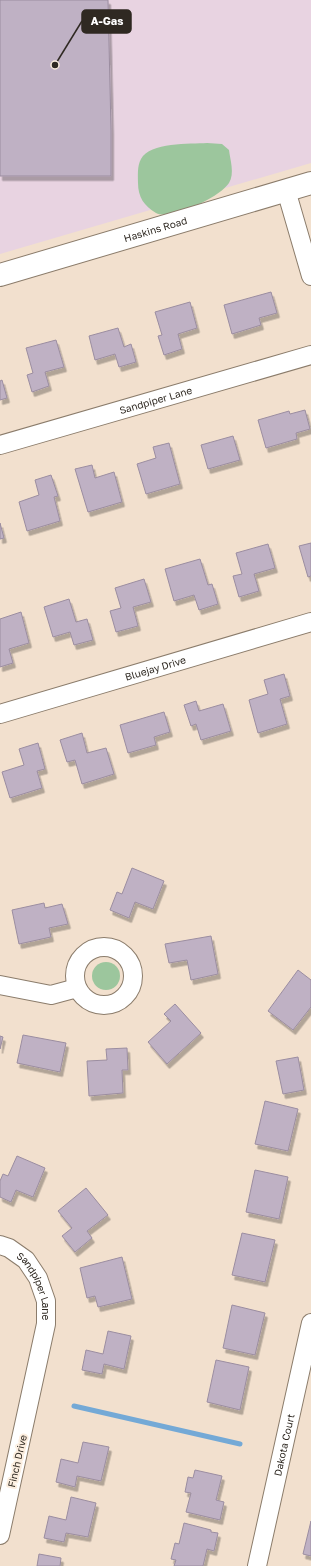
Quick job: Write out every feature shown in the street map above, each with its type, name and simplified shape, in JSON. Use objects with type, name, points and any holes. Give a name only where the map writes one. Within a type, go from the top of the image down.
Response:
[{"type":"main road","name":"Haskins Road","points":[[0,275],[311,183]]},
{"type":"street","points":[[286,190],[311,276]]},
{"type":"street","name":"Sandpiper Lane","points":[[0,445],[311,355]]},
{"type":"street","name":"Bluejay Drive","points":[[0,714],[311,622]]},
{"type":"street","points":[[0,985],[51,995],[77,988]]},
{"type":"street","name":"Sandpiper Lane","points":[[0,1245],[9,1248],[26,1260],[38,1278],[46,1301],[46,1324],[28,1411]]},
{"type":"street","name":"Dakota Court","points":[[257,1566],[311,1323]]},
{"type":"street","name":"Finch Drive","points":[[0,1535],[28,1411]]},
{"type":"shaded area","points":[[0,0],[311,0],[311,163],[0,254]]},
{"type":"green space","points":[[207,143],[222,144],[229,150],[232,175],[229,183],[224,189],[206,201],[172,214],[163,215],[156,213],[142,201],[138,188],[138,171],[141,159],[146,153],[153,149],[171,145]]},
{"type":"green space","points":[[106,962],[116,966],[120,976],[116,986],[106,990],[96,986],[92,976],[96,966]]},
{"type":"building","points":[[0,0],[108,0],[111,176],[0,176]]},
{"type":"building","points":[[271,292],[277,313],[259,318],[261,325],[232,334],[224,305]]},
{"type":"building","points":[[190,302],[197,328],[178,334],[182,349],[164,355],[158,336],[162,335],[155,312]]},
{"type":"building","points":[[118,328],[124,347],[131,344],[136,362],[119,367],[115,354],[95,360],[89,336]]},
{"type":"building","points":[[56,340],[64,367],[45,372],[49,386],[32,392],[27,375],[33,373],[26,348]]},
{"type":"building","points":[[2,380],[7,398],[0,400],[0,381]]},
{"type":"building","points":[[305,410],[310,429],[296,433],[297,439],[266,448],[258,420],[289,411],[290,414]]},
{"type":"building","points":[[233,436],[240,460],[208,469],[201,445]]},
{"type":"building","points":[[169,443],[180,484],[146,494],[137,464],[156,458],[153,447]]},
{"type":"building","points":[[92,465],[95,478],[114,472],[122,502],[88,512],[75,469]]},
{"type":"building","points":[[51,475],[58,496],[54,497],[60,521],[27,531],[19,502],[39,495],[35,480]]},
{"type":"building","points":[[0,523],[4,538],[0,539]]},
{"type":"building","points":[[311,543],[311,576],[308,577],[299,546]]},
{"type":"building","points":[[268,544],[275,568],[254,574],[259,591],[239,597],[233,576],[242,574],[236,553]]},
{"type":"building","points":[[200,559],[208,585],[212,584],[218,604],[199,610],[194,595],[174,601],[165,569]]},
{"type":"building","points":[[144,579],[151,602],[133,607],[138,626],[116,632],[110,611],[121,608],[115,588]]},
{"type":"building","points":[[69,599],[76,622],[87,619],[93,640],[74,645],[70,632],[53,637],[44,607]]},
{"type":"building","points":[[21,612],[29,643],[9,649],[13,663],[0,667],[0,619]]},
{"type":"building","points":[[284,674],[290,696],[280,699],[287,724],[258,733],[249,700],[268,694],[264,680]]},
{"type":"building","points":[[196,701],[199,711],[223,704],[231,731],[201,740],[196,724],[191,726],[184,705]]},
{"type":"building","points":[[164,712],[170,732],[154,737],[156,745],[128,753],[120,725]]},
{"type":"building","points":[[82,733],[87,753],[106,748],[114,774],[82,784],[75,760],[67,762],[60,740]]},
{"type":"building","points":[[38,743],[45,769],[37,771],[42,788],[10,798],[2,772],[24,765],[19,749]]},
{"type":"building","points":[[132,868],[164,881],[153,909],[135,902],[129,918],[110,910],[117,892],[122,894]]},
{"type":"building","points":[[44,903],[45,908],[62,904],[68,924],[49,928],[51,937],[19,944],[12,910]]},
{"type":"building","points":[[211,936],[218,974],[191,980],[187,960],[169,963],[165,944]]},
{"type":"building","points":[[298,970],[311,980],[311,1007],[293,1030],[268,1011]]},
{"type":"building","points":[[175,1004],[201,1033],[167,1064],[148,1042],[171,1021],[164,1014]]},
{"type":"building","points":[[23,1035],[66,1043],[60,1072],[17,1063]]},
{"type":"building","points":[[0,1036],[3,1037],[0,1049]]},
{"type":"building","points":[[127,1048],[128,1070],[122,1070],[123,1093],[89,1096],[87,1061],[107,1060],[106,1049]]},
{"type":"building","points":[[298,1057],[304,1090],[283,1094],[276,1061]]},
{"type":"building","points":[[265,1101],[298,1109],[288,1151],[255,1144]]},
{"type":"building","points":[[17,1156],[45,1168],[33,1197],[16,1190],[11,1202],[0,1197],[0,1181],[3,1174],[8,1176]]},
{"type":"building","points":[[255,1170],[288,1177],[279,1219],[246,1212]]},
{"type":"building","points":[[86,1188],[108,1215],[87,1231],[92,1238],[75,1252],[62,1236],[72,1228],[58,1211]]},
{"type":"building","points":[[242,1233],[275,1240],[265,1282],[232,1275]]},
{"type":"building","points":[[122,1257],[132,1299],[98,1307],[95,1296],[87,1298],[80,1268]]},
{"type":"building","points":[[232,1305],[265,1313],[255,1355],[223,1348]]},
{"type":"building","points":[[108,1331],[131,1336],[124,1369],[104,1364],[102,1374],[82,1370],[86,1350],[103,1354]]},
{"type":"building","points":[[216,1360],[249,1367],[240,1410],[207,1402]]},
{"type":"building","points":[[83,1442],[109,1447],[101,1481],[77,1476],[75,1487],[56,1482],[61,1459],[78,1463]]},
{"type":"building","points":[[195,1470],[222,1476],[216,1500],[224,1502],[220,1520],[186,1512],[191,1493],[185,1492],[188,1477],[193,1478]]},
{"type":"building","points":[[71,1497],[96,1503],[88,1537],[66,1533],[64,1542],[44,1538],[49,1516],[66,1520]]},
{"type":"building","points":[[311,1521],[311,1556],[303,1554]]},
{"type":"building","points":[[184,1523],[218,1533],[214,1551],[207,1549],[203,1566],[174,1566],[176,1560],[171,1559],[175,1543],[179,1544]]},
{"type":"building","points":[[39,1554],[61,1558],[60,1566],[37,1566]]},
{"type":"waterway","points":[[74,1406],[240,1444]]},
{"type":"place","name":"A-Gas","points":[[55,65]]}]
